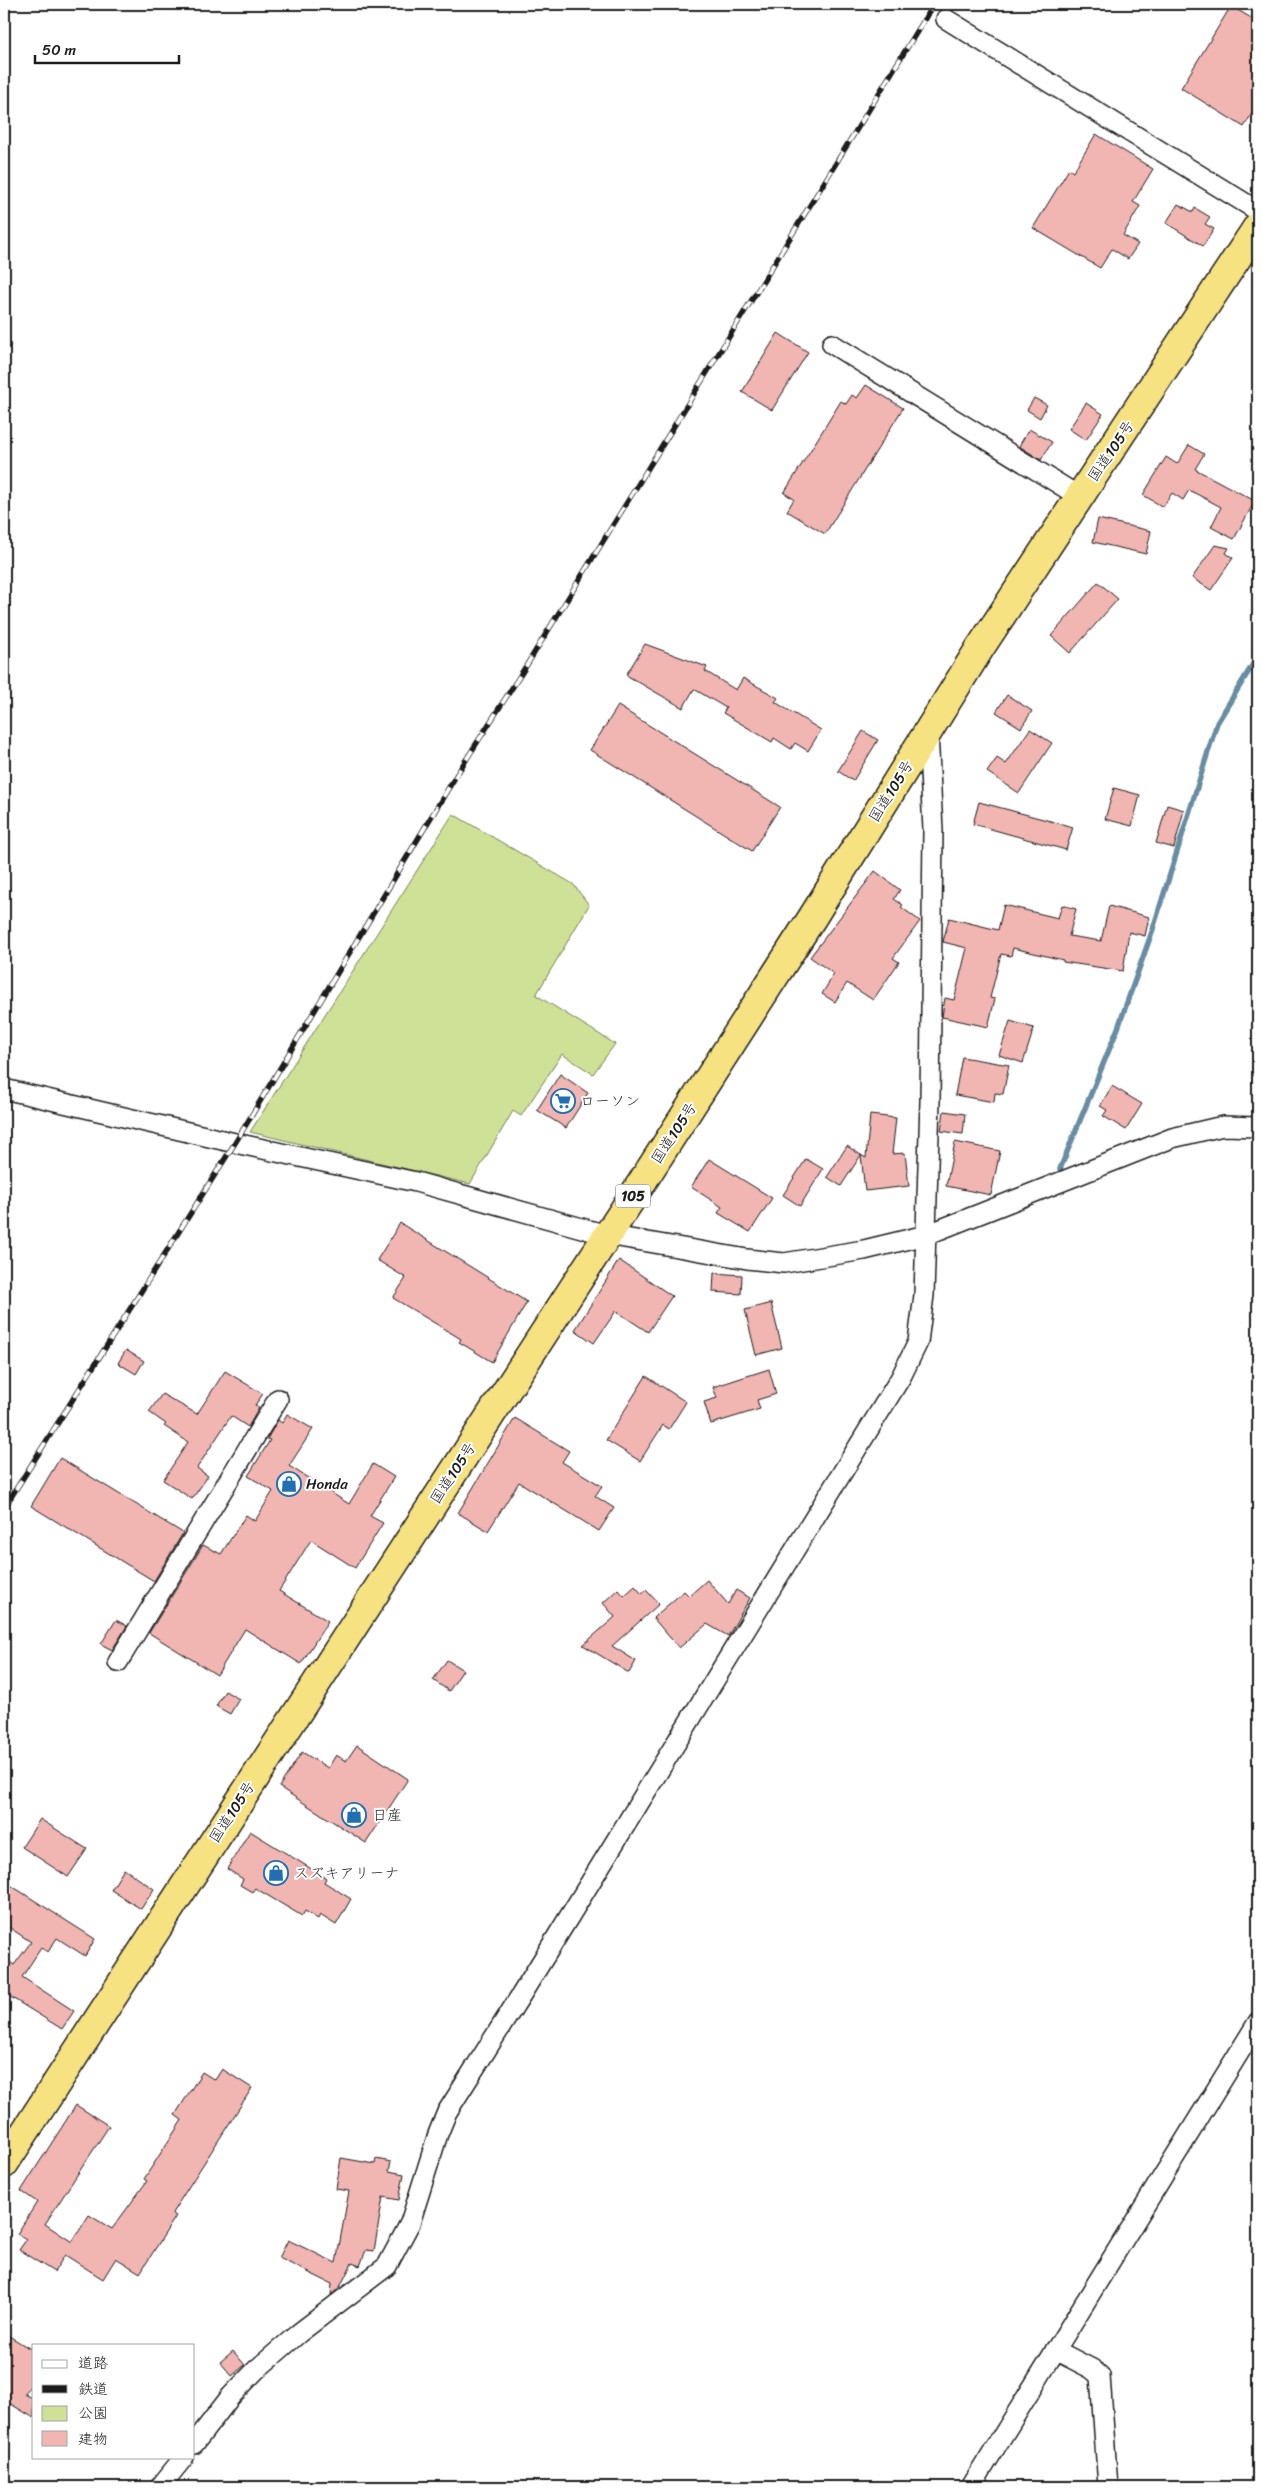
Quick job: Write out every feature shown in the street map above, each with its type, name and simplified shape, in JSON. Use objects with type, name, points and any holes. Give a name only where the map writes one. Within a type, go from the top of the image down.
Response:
[{"type":"highway","name":"国道105号","points":[[4,2164],[812,918],[980,648],[1258,226]]},
{"type":"street","points":[[946,19],[1258,211]]},
{"type":"street","points":[[832,344],[1080,497]]},
{"type":"street","points":[[195,2443],[231,2396],[256,2370],[299,2333],[387,2266],[410,2223],[447,2112],[542,1962],[901,1377],[918,1342],[924,1295],[926,1235],[933,840],[928,732]]},
{"type":"street","points":[[4,1089],[235,1143],[416,1182],[607,1235],[747,1260],[784,1263],[864,1250],[926,1235],[1172,1138],[1223,1126],[1258,1126]]},
{"type":"street","points":[[118,1662],[278,1399]]},
{"type":"street","points":[[972,2487],[1258,2022]]},
{"type":"street","points":[[1055,2350],[1092,2369],[1100,2376],[1108,2487]]},
{"type":"street","points":[[160,2487],[183,2458]]},
{"type":"green space","points":[[453,814],[573,884],[589,905],[536,995],[615,1044],[593,1074],[562,1054],[521,1116],[513,1111],[470,1184],[250,1132]]},
{"type":"building","points":[[1231,6],[1258,22],[1258,103],[1244,127],[1181,88]]},
{"type":"building","points":[[1096,134],[1153,169],[1133,202],[1140,206],[1123,235],[1138,244],[1128,259],[1112,249],[1100,268],[1033,228],[1069,169],[1073,172]]},
{"type":"building","points":[[1178,204],[1193,212],[1195,208],[1210,217],[1205,224],[1214,229],[1203,246],[1166,223]]},
{"type":"building","points":[[778,333],[808,352],[772,410],[742,392]]},
{"type":"building","points":[[866,385],[903,408],[825,534],[787,511],[794,499],[784,493],[841,401],[846,404],[852,395],[857,398]]},
{"type":"building","points":[[1034,398],[1047,405],[1040,418],[1027,410]]},
{"type":"building","points":[[1086,403],[1103,414],[1086,440],[1069,429]]},
{"type":"building","points":[[1029,429],[1052,442],[1041,460],[1019,446]]},
{"type":"building","points":[[1189,445],[1204,454],[1195,469],[1255,501],[1234,539],[1211,527],[1221,507],[1189,490],[1183,500],[1172,493],[1163,507],[1143,495],[1166,457],[1177,464]]},
{"type":"building","points":[[1098,519],[1151,531],[1146,554],[1093,542]]},
{"type":"building","points":[[1215,545],[1229,548],[1226,553],[1233,558],[1211,590],[1192,578]]},
{"type":"building","points":[[1098,582],[1118,599],[1070,653],[1051,636]]},
{"type":"building","points":[[645,644],[707,667],[705,671],[736,690],[743,678],[778,698],[775,702],[821,730],[808,751],[795,743],[791,749],[774,738],[772,742],[723,713],[726,708],[694,689],[683,708],[626,675]]},
{"type":"building","points":[[1007,695],[1032,711],[1021,728],[996,712]]},
{"type":"building","points":[[618,706],[780,807],[752,851],[590,750]]},
{"type":"building","points":[[1030,729],[1052,743],[1019,793],[987,772],[997,758],[1006,764]]},
{"type":"building","points":[[863,731],[878,740],[853,781],[838,771]]},
{"type":"building","points":[[1114,788],[1140,795],[1132,826],[1105,819]]},
{"type":"building","points":[[979,802],[1073,827],[1066,850],[973,824]]},
{"type":"building","points":[[1167,805],[1184,810],[1174,848],[1156,843]]},
{"type":"building","points":[[875,871],[900,890],[894,899],[903,905],[901,907],[920,921],[893,958],[899,962],[873,1000],[847,983],[835,1002],[822,994],[834,974],[810,957]]},
{"type":"building","points":[[1004,905],[1058,918],[1062,905],[1076,909],[1069,936],[1101,941],[1109,906],[1149,917],[1145,936],[1129,932],[1123,971],[1063,962],[1063,960],[1013,948],[1011,956],[1001,954],[990,998],[995,999],[988,1027],[942,1017],[945,998],[954,1000],[967,948],[943,942],[949,918],[998,930]]},
{"type":"building","points":[[1010,1021],[1034,1028],[1023,1063],[999,1055]]},
{"type":"building","points":[[962,1057],[1009,1065],[1003,1094],[995,1093],[994,1102],[955,1095]]},
{"type":"building","name":"ローソン","points":[[560,1074],[588,1093],[566,1128],[537,1110]]},
{"type":"building","points":[[1112,1086],[1142,1104],[1126,1130],[1103,1116],[1107,1110],[1100,1106]]},
{"type":"building","points":[[944,1111],[965,1114],[963,1134],[941,1131]]},
{"type":"building","points":[[870,1115],[896,1118],[892,1154],[905,1153],[909,1186],[865,1191],[861,1155],[866,1158]]},
{"type":"building","points":[[955,1142],[1000,1151],[991,1195],[946,1186]]},
{"type":"building","points":[[847,1146],[861,1155],[841,1186],[827,1177]]},
{"type":"building","points":[[709,1159],[772,1198],[750,1232],[718,1213],[722,1207],[691,1187]]},
{"type":"building","points":[[806,1159],[823,1169],[800,1206],[783,1195]]},
{"type":"building","points":[[400,1223],[527,1302],[492,1362],[459,1342],[461,1339],[393,1298],[406,1278],[377,1260]]},
{"type":"building","points":[[619,1260],[672,1296],[648,1332],[616,1311],[594,1343],[575,1330]]},
{"type":"building","points":[[714,1273],[742,1275],[741,1294],[713,1292]]},
{"type":"building","points":[[771,1303],[782,1348],[756,1355],[745,1310]]},
{"type":"building","points":[[126,1350],[144,1361],[136,1374],[118,1363]]},
{"type":"building","points":[[769,1369],[776,1394],[757,1400],[760,1409],[711,1424],[704,1402],[717,1398],[713,1387]]},
{"type":"building","points":[[225,1371],[263,1394],[255,1405],[259,1408],[248,1427],[231,1416],[197,1468],[208,1476],[192,1499],[163,1480],[188,1442],[164,1426],[166,1424],[149,1412],[162,1394],[197,1414]]},
{"type":"building","points":[[646,1376],[686,1402],[669,1429],[663,1425],[640,1461],[606,1440]]},
{"type":"building","points":[[287,1414],[313,1429],[289,1466],[349,1504],[373,1464],[394,1477],[370,1516],[383,1523],[355,1568],[311,1540],[279,1591],[328,1621],[301,1664],[245,1629],[217,1675],[149,1633],[203,1545],[221,1554],[246,1515],[255,1521],[273,1491],[248,1476],[270,1440],[267,1439],[278,1420],[282,1423]]},
{"type":"building","points":[[515,1418],[569,1451],[562,1462],[602,1486],[595,1496],[614,1508],[599,1531],[519,1482],[488,1531],[458,1513]]},
{"type":"building","points":[[60,1458],[183,1533],[154,1581],[31,1506]]},
{"type":"building","points":[[707,1580],[728,1604],[736,1590],[750,1598],[728,1636],[707,1624],[679,1648],[653,1618],[684,1591],[689,1596]]},
{"type":"building","points":[[635,1586],[642,1594],[646,1590],[659,1604],[612,1646],[636,1661],[629,1673],[583,1645],[615,1617],[603,1603],[618,1589],[624,1596]]},
{"type":"building","points":[[116,1620],[127,1626],[112,1650],[101,1644]]},
{"type":"building","points":[[447,1660],[463,1670],[449,1691],[433,1680]]},
{"type":"building","points":[[225,1691],[239,1699],[230,1714],[216,1706]]},
{"type":"building","name":"日産","points":[[357,1745],[408,1779],[366,1843],[279,1787],[302,1752],[328,1768],[336,1755],[346,1761]]},
{"type":"building","points":[[40,1819],[87,1849],[68,1877],[22,1847]]},
{"type":"building","name":"スズキアリーナ","points":[[250,1831],[326,1878],[324,1882],[351,1899],[336,1925],[320,1915],[318,1919],[305,1911],[302,1916],[255,1888],[252,1892],[240,1885],[243,1879],[227,1869]]},
{"type":"building","points":[[124,1869],[154,1889],[141,1909],[111,1890]]},
{"type":"building","points":[[4,1881],[95,1939],[85,1956],[57,1938],[48,1952],[41,1948],[22,1977],[74,2011],[62,2029],[4,1993],[4,1958],[14,1965],[31,1942],[4,1924]]},
{"type":"building","points":[[222,2069],[252,2088],[172,2213],[176,2216],[140,2273],[116,2258],[103,2279],[65,2255],[54,2272],[19,2250],[26,2240],[17,2234],[37,2202],[21,2191],[76,2105],[109,2126],[45,2224],[72,2242],[89,2215],[112,2229],[147,2181],[144,2179],[182,2120],[175,2115],[202,2072],[215,2080]]},
{"type":"building","points":[[341,2158],[375,2164],[376,2159],[391,2162],[389,2171],[404,2174],[399,2200],[383,2197],[374,2251],[366,2250],[360,2266],[352,2263],[340,2287],[331,2295],[332,2284],[279,2258],[288,2240],[336,2263],[349,2191],[336,2189]]},
{"type":"building","points":[[4,2333],[32,2350],[32,2382],[25,2394],[32,2398],[32,2417],[4,2400]]},
{"type":"building","points":[[233,2351],[245,2365],[232,2376],[220,2362]]},
{"type":"waterway","points":[[1060,1169],[1118,1028],[1153,929],[1217,723],[1258,656]]},
{"type":"railway","points":[[4,1508],[235,1143],[457,774],[528,663],[934,4]]},
{"type":"place","name":"ローソン","points":[[563,1101]]},
{"type":"place","name":"Honda","points":[[289,1484]]},
{"type":"place","name":"日産","points":[[354,1815]]},
{"type":"place","name":"スズキアリーナ","points":[[276,1873]]}]
